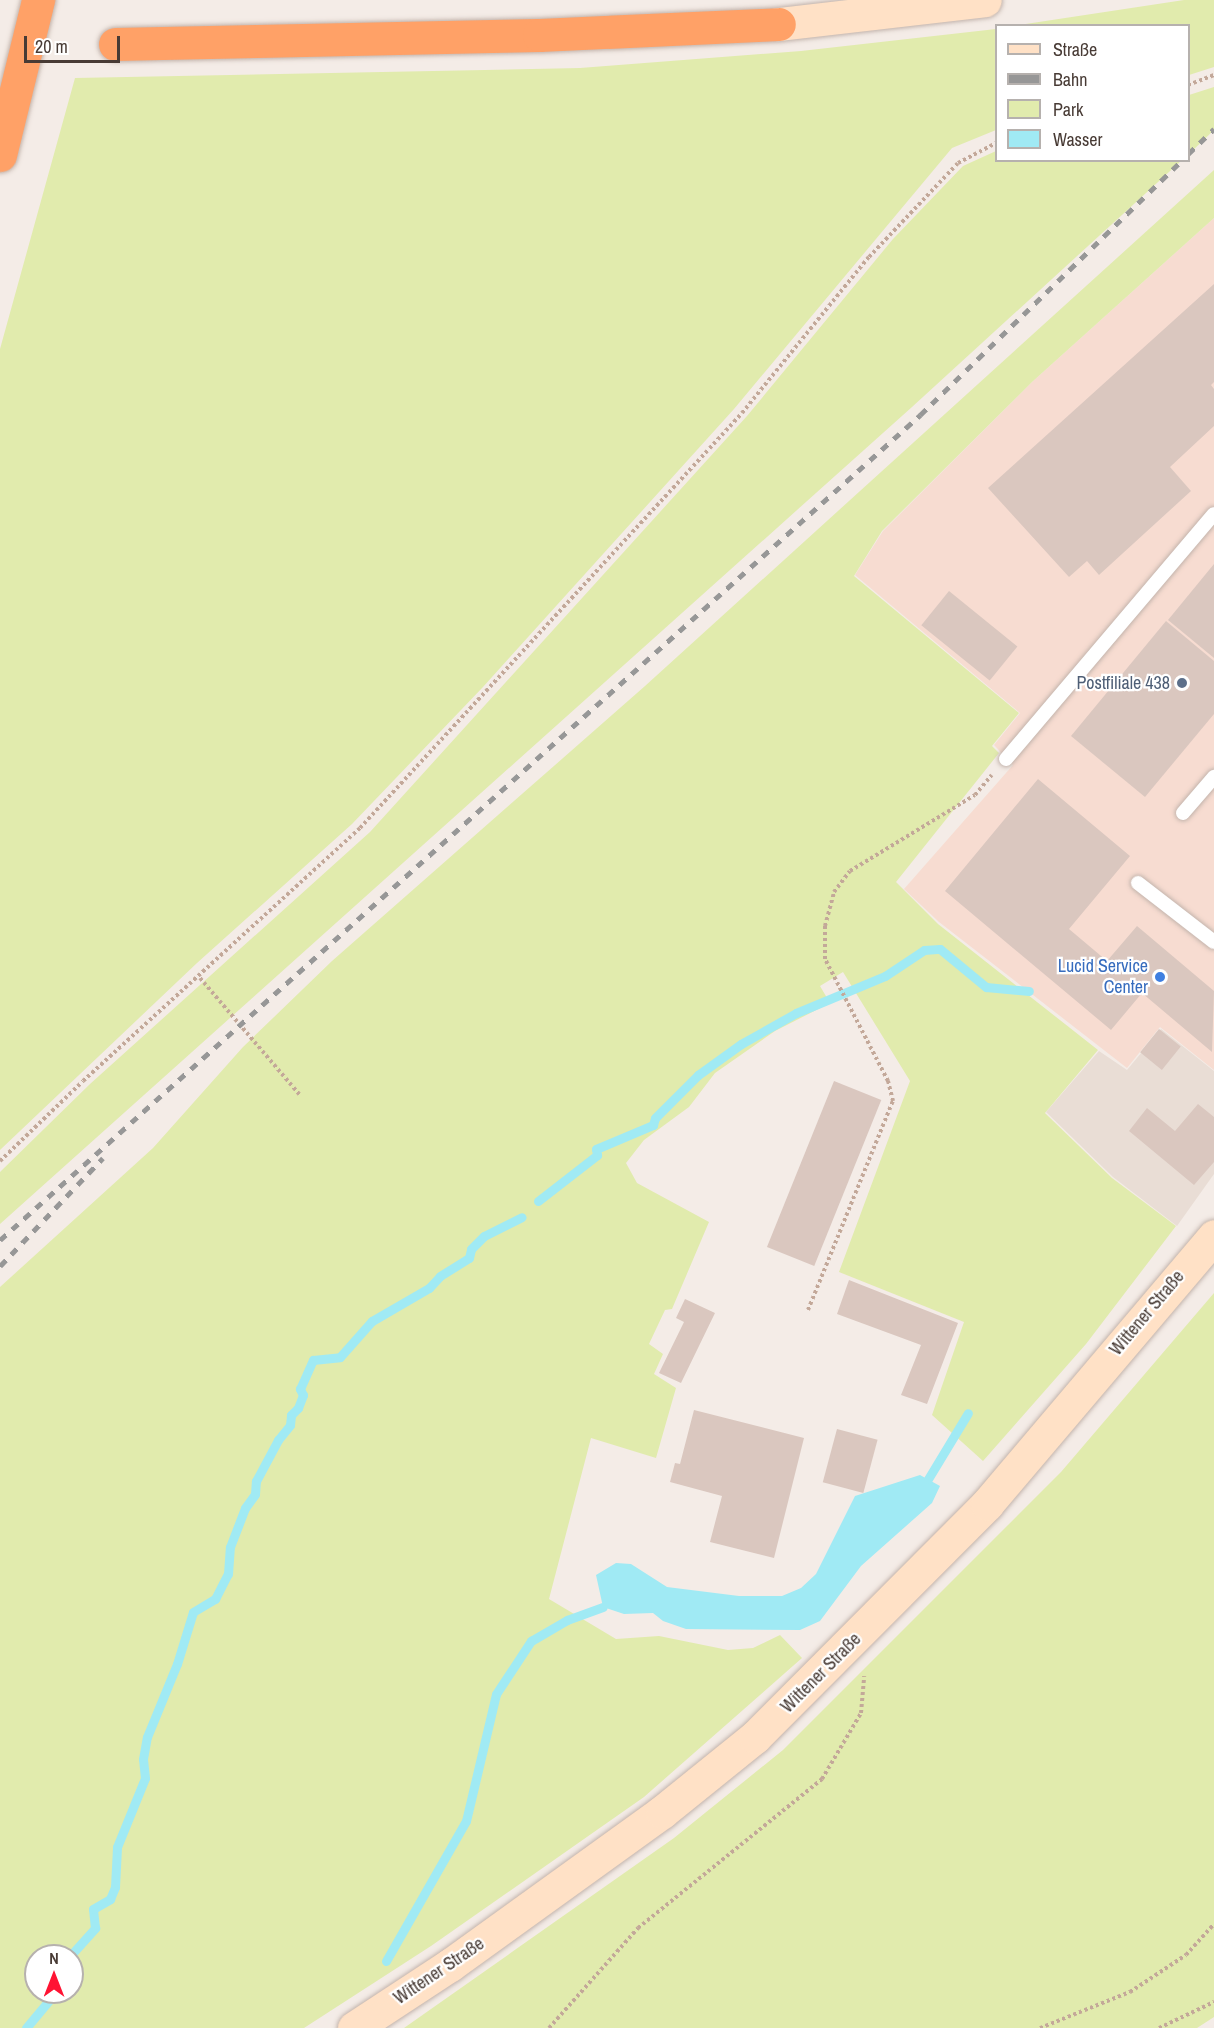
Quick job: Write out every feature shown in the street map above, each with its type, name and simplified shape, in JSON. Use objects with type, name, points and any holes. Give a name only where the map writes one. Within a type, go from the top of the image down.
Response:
[{"type":"highway","points":[[0,155],[38,0]]},
{"type":"highway","points":[[115,44],[539,35],[778,8]]},
{"type":"main road","points":[[778,8],[985,0]]},
{"type":"main road","name":"Wittener Straße","points":[[354,2028],[450,1965],[663,1812],[755,1737],[987,1504],[1214,1236]]},
{"type":"lane","points":[[1006,759],[1214,514]]},
{"type":"lane","points":[[1183,813],[1214,777]]},
{"type":"lane","points":[[1138,883],[1214,942]]},
{"type":"path","points":[[1190,84],[1214,75]]},
{"type":"path","points":[[0,1161],[83,1081],[200,978],[360,828],[603,568],[742,412],[868,257],[958,163],[995,144]]},
{"type":"path","points":[[808,1310],[893,1101],[888,1081],[834,981],[825,959],[825,926],[839,885],[850,871],[887,845],[975,795],[1006,759]]},
{"type":"path","points":[[200,978],[299,1094]]},
{"type":"path","points":[[549,2028],[638,1928],[822,1779],[861,1713],[865,1685],[863,1668]]},
{"type":"path","points":[[1040,2028],[1130,1992],[1186,1956],[1214,1924]]},
{"type":"path","points":[[1159,2028],[1214,2002]]},
{"type":"shaded area","points":[[1214,218],[1214,1070],[1160,1027],[1127,1068],[939,922],[904,889],[1013,765],[994,745],[1020,713],[855,575],[883,531],[1032,382]]},
{"type":"shaded area","points":[[1161,1029],[1214,1071],[1214,1174],[1177,1226],[1113,1177],[1046,1112],[1099,1051],[1127,1070]]},
{"type":"green space","points":[[1184,0],[1214,0],[1214,67],[1190,75],[1190,24],[1026,24]]},
{"type":"green space","points":[[995,29],[995,130],[952,148],[734,409],[483,687],[352,824],[197,963],[0,1150],[0,349],[75,78],[580,68],[801,51]]},
{"type":"green space","points":[[1214,87],[1214,130],[1190,153],[1190,95]]},
{"type":"green space","points":[[995,151],[995,162],[1180,162],[912,407],[0,1224],[0,1172],[90,1084],[370,832],[747,416],[893,239],[963,166]]},
{"type":"green space","points":[[1214,170],[1214,218],[1032,382],[882,531],[854,576],[1019,713],[992,746],[999,753],[896,882],[938,924],[1098,1050],[1045,1113],[1112,1178],[1176,1226],[1086,1344],[983,1461],[932,1415],[964,1322],[839,1272],[910,1081],[843,972],[820,986],[830,1003],[775,1031],[715,1073],[689,1107],[644,1140],[626,1163],[637,1183],[709,1222],[672,1309],[665,1310],[649,1344],[663,1354],[654,1374],[676,1388],[656,1458],[591,1438],[549,1599],[616,1639],[659,1636],[728,1650],[753,1648],[780,1635],[802,1658],[644,1797],[431,1946],[304,2028],[0,2028],[0,1287],[153,1148],[243,1047],[332,961],[645,686]]},
{"type":"green space","points":[[1214,1293],[1214,2017],[1197,2028],[404,2028],[674,1838],[783,1750],[1061,1472]]},
{"type":"water","points":[[920,1475],[940,1486],[932,1503],[861,1566],[820,1621],[800,1630],[686,1629],[663,1621],[653,1613],[624,1614],[603,1607],[596,1575],[616,1563],[631,1564],[667,1587],[739,1596],[782,1596],[801,1588],[816,1574],[855,1496]]},
{"type":"building","points":[[1214,284],[1214,382],[1211,385],[1214,389],[1214,426],[1170,467],[1191,491],[1099,575],[1087,561],[1069,577],[988,488]]},
{"type":"building","points":[[1214,564],[1214,658],[1168,620]]},
{"type":"building","points":[[949,591],[1017,646],[990,681],[921,625]]},
{"type":"building","points":[[1166,621],[1214,661],[1214,714],[1145,797],[1071,736]]},
{"type":"building","points":[[1038,779],[1130,856],[1069,929],[1107,961],[1137,926],[1214,991],[1212,1052],[1142,993],[1111,1030],[945,891]]},
{"type":"building","points":[[1159,1029],[1181,1047],[1162,1070],[1140,1052]]},
{"type":"building","points":[[834,1081],[881,1100],[814,1266],[767,1247]]},
{"type":"building","points":[[1198,1104],[1214,1117],[1214,1162],[1194,1185],[1129,1131],[1147,1108],[1175,1131]]},
{"type":"building","points":[[849,1280],[958,1323],[927,1404],[901,1395],[921,1345],[837,1314]]},
{"type":"building","points":[[685,1299],[715,1313],[681,1383],[659,1373],[684,1322],[676,1318]]},
{"type":"building","points":[[694,1410],[804,1438],[774,1558],[710,1542],[722,1496],[670,1482],[675,1463],[680,1464]]},
{"type":"building","points":[[837,1429],[878,1440],[863,1493],[823,1482]]},
{"type":"waterway","points":[[538,1201],[597,1155],[596,1149],[653,1125],[655,1118],[698,1075],[741,1044],[796,1013],[885,976],[924,950],[940,949],[986,987],[1029,991]]},
{"type":"waterway","points":[[81,1944],[95,1928],[93,1909],[110,1899],[115,1887],[117,1847],[145,1778],[143,1759],[147,1737],[177,1664],[193,1612],[215,1599],[228,1574],[230,1547],[245,1508],[255,1494],[256,1481],[278,1440],[290,1425],[291,1415],[298,1408],[303,1395],[300,1389],[313,1360],[340,1357],[372,1321],[429,1288],[440,1276],[469,1258],[471,1249],[484,1236],[522,1217]]},
{"type":"waterway","points":[[928,1479],[968,1413]]},
{"type":"waterway","points":[[386,1961],[466,1821],[496,1694],[531,1641],[567,1620],[603,1607]]},
{"type":"waterway","points":[[26,2028],[46,2004]]},
{"type":"railway","points":[[1190,152],[1214,129]]},
{"type":"railway","points":[[0,1240],[920,415],[1180,162]]},
{"type":"railway","points":[[0,1266],[103,1158]]},
{"type":"place","name":"Postfiliale 438","points":[[1182,683]]},
{"type":"place","name":"Lucid Service Center","points":[[1160,977]]}]
